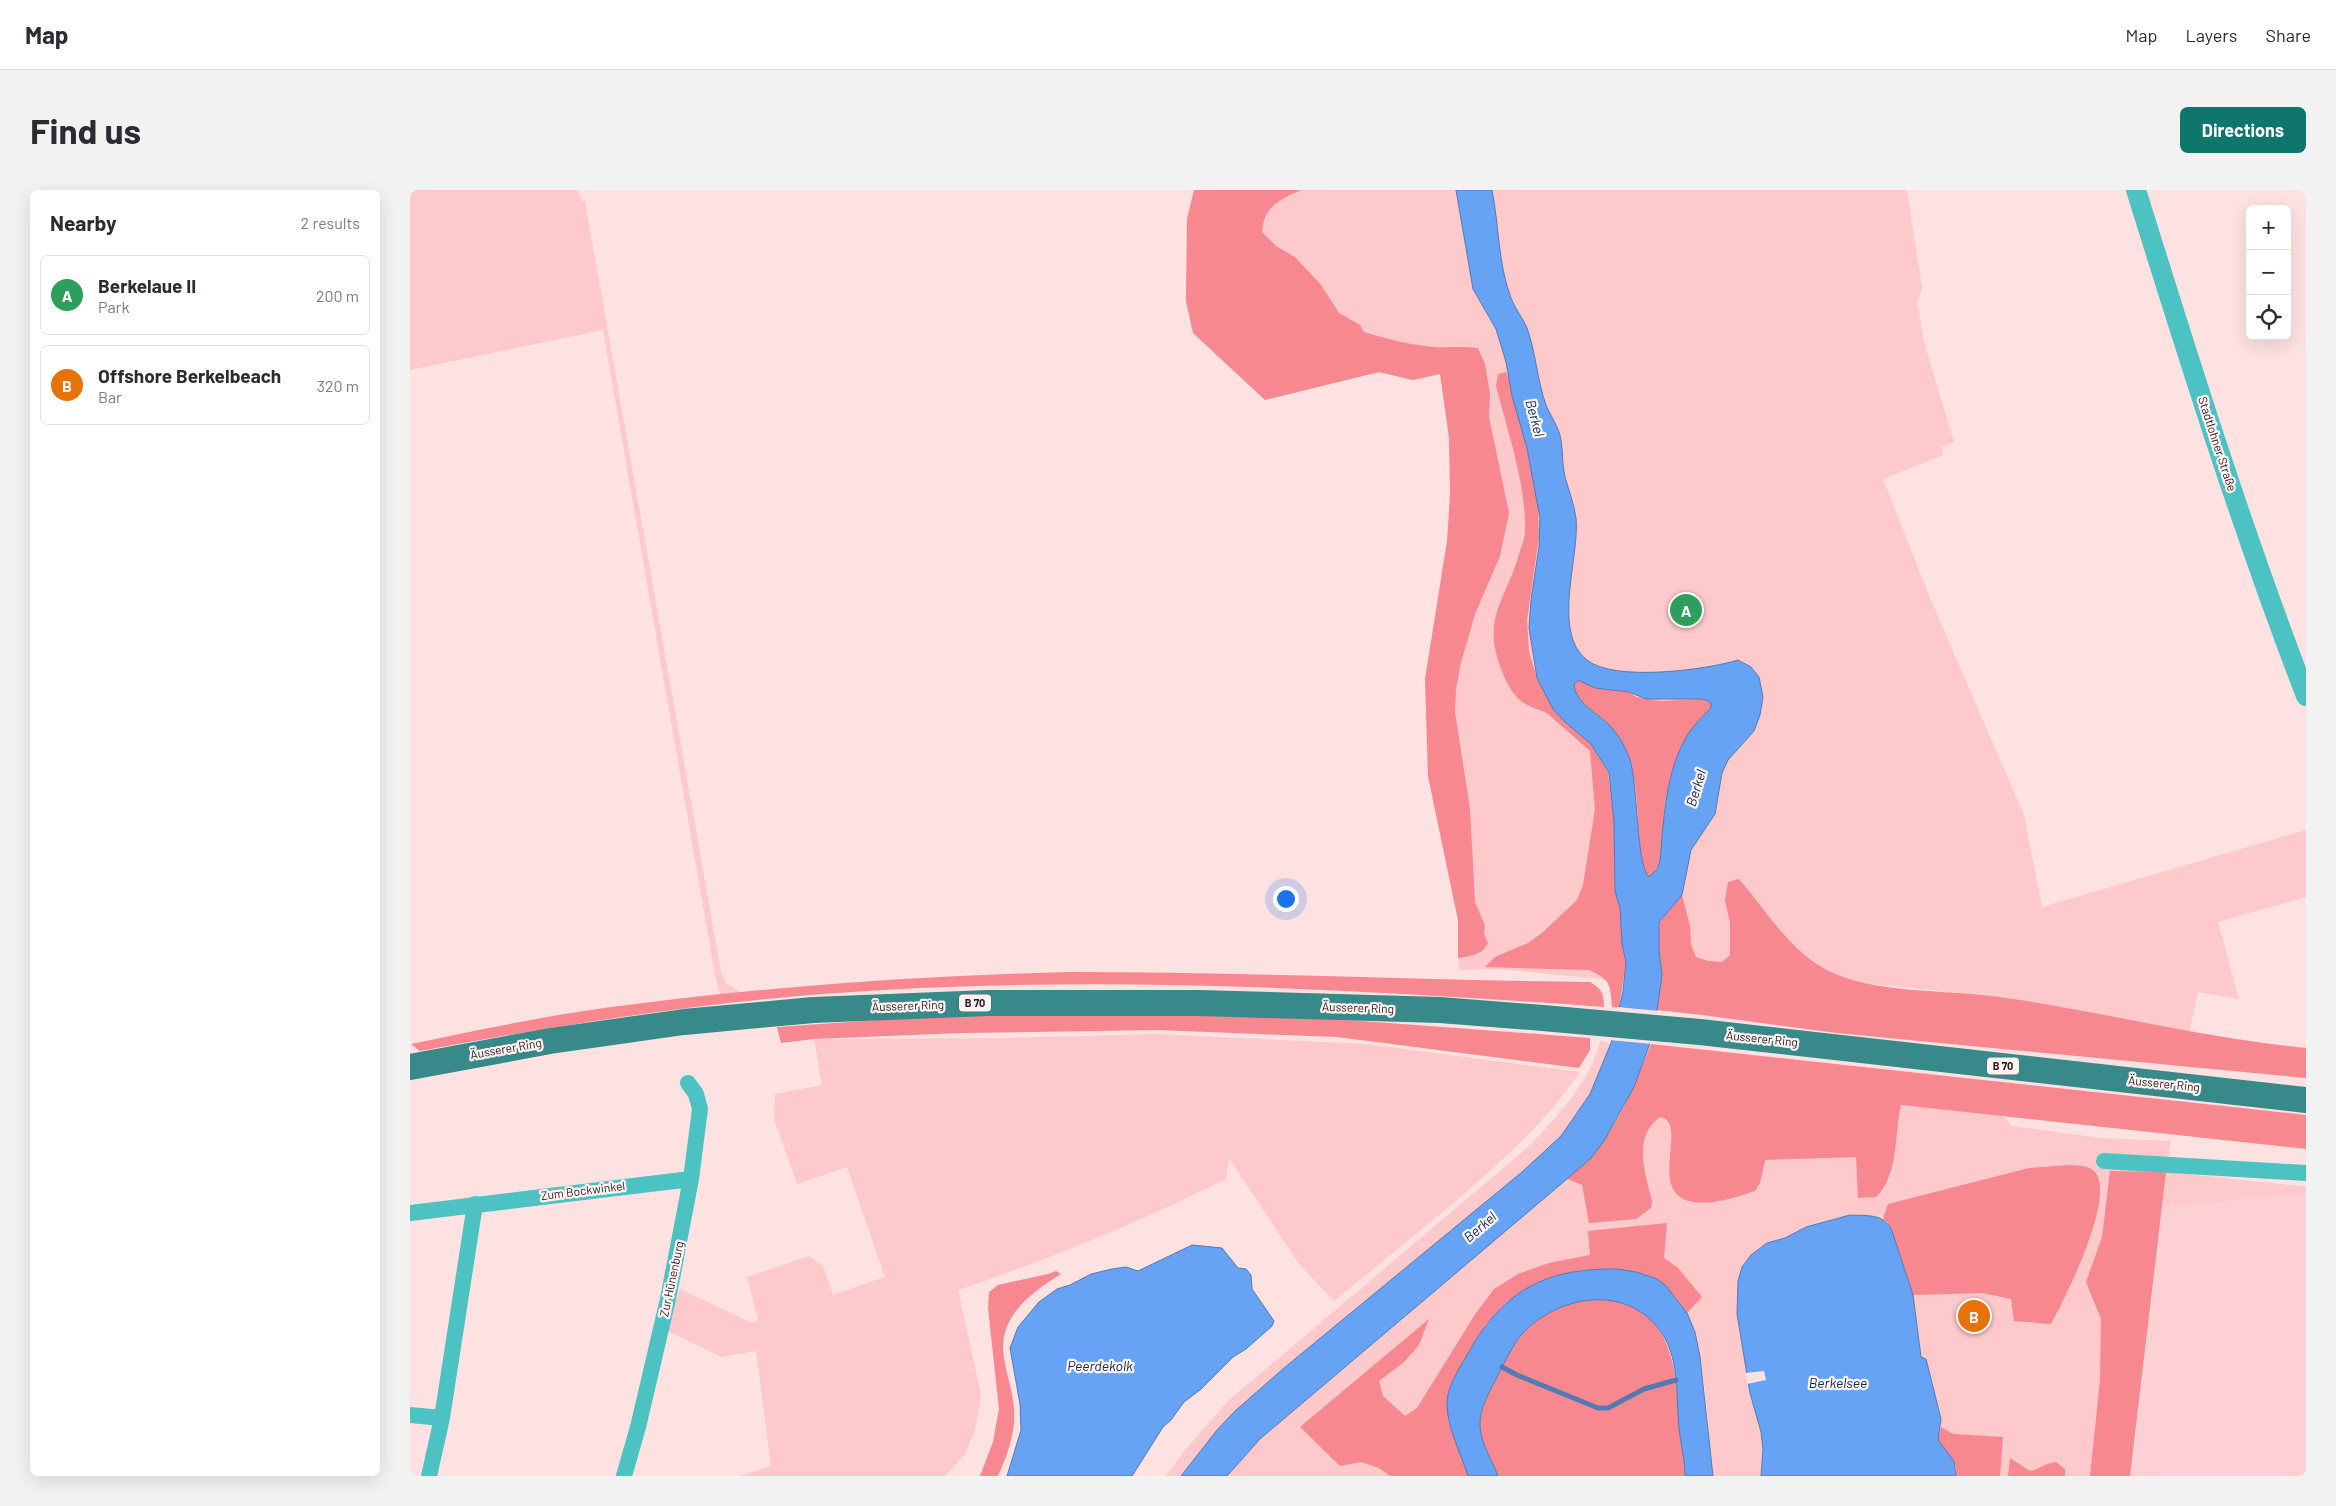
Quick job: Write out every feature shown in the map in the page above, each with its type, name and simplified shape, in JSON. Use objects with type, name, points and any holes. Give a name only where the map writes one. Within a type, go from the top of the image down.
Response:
[{"type":"main road","name":"Äusserer Ring","points":[[410,1067],[560,1040],[684,1022],[812,1010],[988,1003],[1161,1003],[1440,1010],[1543,1018],[1700,1032],[2306,1100]]},
{"type":"street","name":"Stadtlohner Straße","points":[[2136,190],[2199,391],[2266,592],[2306,696]]},
{"type":"street","name":"Zur Hünenburg","points":[[624,1476],[638,1427],[668,1299],[691,1179],[700,1109],[696,1094],[688,1082]]},
{"type":"street","points":[[2104,1161],[2306,1173]]},
{"type":"street","name":"Zum Bockwinkel","points":[[410,1213],[691,1179]]},
{"type":"street","points":[[429,1476],[442,1418],[475,1204]]},
{"type":"street","points":[[410,1415],[442,1418]]},
{"type":"shaded area","points":[[410,190],[577,190],[582,201],[585,201],[721,972],[726,983],[740,992],[720,994],[715,975],[603,330],[410,370]]},
{"type":"shaded area","points":[[1194,190],[1907,190],[1922,288],[1917,302],[1924,342],[1954,442],[1942,447],[1943,455],[1883,479],[1930,598],[2024,815],[2042,907],[2306,830],[2306,897],[2218,922],[2239,999],[2198,992],[2189,1032],[2005,997],[1859,983],[1624,981],[1498,969],[1459,970],[1458,920],[1428,776],[1425,679],[1494,533],[1453,370],[1413,380],[1379,372],[1265,400],[1193,333],[1186,301],[1187,219]]},
{"type":"shaded area","points":[[1194,190],[1301,190],[1286,197],[1269,210],[1263,223],[1262,232],[1276,246],[1295,257],[1321,285],[1339,313],[1360,325],[1364,332],[1390,339],[1434,347],[1478,348],[1485,364],[1490,394],[1489,417],[1509,513],[1500,556],[1475,614],[1460,666],[1456,690],[1455,712],[1470,809],[1475,902],[1485,926],[1484,934],[1488,943],[1483,950],[1476,954],[1458,958],[1458,920],[1428,776],[1425,679],[1447,541],[1450,494],[1449,438],[1440,374],[1413,380],[1379,372],[1265,400],[1193,333],[1186,301],[1187,219]]},
{"type":"shaded area","points":[[1506,372],[1511,382],[1528,442],[1538,503],[1539,537],[1527,620],[1529,652],[1537,678],[1579,733],[1591,744],[1608,773],[1614,822],[1615,891],[1620,908],[1622,944],[1626,962],[1619,1008],[1612,1007],[1610,988],[1605,980],[1589,970],[1485,967],[1495,957],[1528,943],[1542,933],[1577,900],[1583,885],[1595,809],[1590,751],[1548,714],[1517,698],[1504,675],[1495,649],[1494,634],[1498,608],[1514,569],[1525,532],[1525,515],[1520,477],[1496,386],[1498,374]]},
{"type":"shaded area","points":[[1578,680],[1595,688],[1629,692],[1636,697],[1660,701],[1701,699],[1707,700],[1711,704],[1711,708],[1689,733],[1670,780],[1665,802],[1660,861],[1653,875],[1649,877],[1642,859],[1634,780],[1611,728],[1578,697],[1574,685]]},
{"type":"shaded area","points":[[1739,879],[1778,928],[1800,951],[1825,969],[1844,977],[1889,987],[2007,998],[2193,1032],[2306,1048],[2306,1078],[1836,1033],[1657,1010],[1662,975],[1659,951],[1659,922],[1682,895],[1690,926],[1691,945],[1696,957],[1708,961],[1722,962],[1730,955],[1730,923],[1725,900],[1728,882]]},
{"type":"shaded area","points":[[1069,972],[1590,982],[1602,992],[1604,1007],[1409,994],[1213,986],[1115,984],[920,988],[822,994],[721,1004],[620,1017],[420,1051],[411,1044],[573,1013],[682,998],[848,983],[958,976]]},
{"type":"shaded area","points":[[1233,1014],[1362,1021],[1590,1038],[1590,1050],[1579,1068],[1337,1037],[1157,1030],[961,1033],[814,1039],[781,1043],[777,1027],[936,1016]]},
{"type":"shaded area","points":[[1156,1034],[1367,1044],[1580,1072],[1567,1091],[1538,1124],[1507,1155],[1457,1200],[1334,1301],[1299,1264],[1229,1158],[1226,1179],[1194,1195],[1027,1266],[958,1290],[981,1394],[975,1431],[965,1454],[945,1476],[740,1476],[771,1466],[756,1351],[721,1357],[666,1330],[680,1289],[752,1323],[758,1320],[747,1277],[809,1256],[823,1266],[833,1295],[885,1277],[847,1167],[797,1184],[774,1119],[775,1094],[822,1085],[814,1039],[1009,1038]]},
{"type":"shaded area","points":[[1600,1041],[1611,1043],[1590,1094],[1561,1136],[1522,1172],[1284,1368],[1235,1411],[1217,1430],[1181,1476],[1166,1476],[1184,1451],[1228,1401],[1528,1147],[1571,1099],[1589,1071]]},
{"type":"shaded area","points":[[1651,1044],[2306,1115],[2306,1149],[1901,1105],[1889,1178],[1876,1197],[1858,1198],[1856,1157],[1765,1160],[1760,1183],[1755,1191],[1714,1202],[1690,1201],[1676,1194],[1670,1181],[1671,1134],[1669,1122],[1660,1117],[1651,1125],[1643,1145],[1644,1167],[1652,1201],[1651,1208],[1636,1219],[1589,1223],[1582,1185],[1567,1179],[1589,1158],[1611,1130],[1626,1102]]},
{"type":"shaded area","points":[[1650,1080],[1900,1112],[1901,1105],[2003,1116],[2012,1126],[2101,1138],[2171,1141],[2166,1172],[2306,1187],[2306,1193],[2162,1207],[2130,1476],[1956,1476],[1957,1469],[1942,1446],[1921,1357],[1913,1295],[1850,1215],[1806,1227],[1785,1238],[1767,1243],[1751,1255],[1737,1314],[1750,1393],[1761,1432],[1763,1449],[1761,1476],[1713,1476],[1699,1351],[1687,1313],[1447,1406],[1468,1476],[1227,1476],[1260,1439],[1566,1179],[1578,1183]]},
{"type":"shaded area","points":[[2070,1165],[2086,1167],[2095,1172],[2100,1185],[2099,1203],[2094,1225],[2077,1271],[2051,1324],[2014,1321],[2011,1299],[1982,1293],[1913,1295],[1892,1231],[1888,1223],[1883,1219],[1888,1204],[2029,1168]]},
{"type":"shaded area","points":[[2110,1171],[2166,1172],[2130,1476],[2090,1476],[2100,1380],[2101,1319],[2086,1282],[2102,1237]]},
{"type":"shaded area","points":[[2166,1172],[2306,1187],[2306,1476],[2131,1476]]},
{"type":"shaded area","points":[[1667,1223],[1664,1258],[1678,1268],[1702,1297],[1687,1313],[1675,1297],[1636,1272],[1617,1269],[1584,1270],[1540,1282],[1506,1302],[1486,1324],[1449,1389],[1447,1406],[1468,1476],[1390,1476],[1379,1468],[1361,1462],[1340,1466],[1300,1427],[1429,1319],[1419,1345],[1404,1362],[1379,1381],[1383,1396],[1405,1416],[1417,1408],[1476,1313],[1494,1289],[1518,1274],[1549,1263],[1590,1255],[1588,1231]]},
{"type":"shaded area","points":[[1056,1271],[1061,1274],[1040,1288],[1022,1304],[1008,1324],[1004,1336],[1003,1349],[1013,1402],[1014,1427],[1008,1452],[998,1476],[980,1476],[993,1442],[999,1409],[988,1308],[989,1292],[998,1285]]},
{"type":"shaded area","points":[[1587,1299],[1618,1301],[1639,1310],[1653,1322],[1662,1336],[1674,1369],[1677,1387],[1685,1476],[1498,1476],[1482,1439],[1480,1419],[1486,1399],[1508,1354],[1519,1338],[1535,1322],[1565,1305]]},
{"type":"shaded area","points":[[1941,1427],[1953,1434],[2003,1437],[2000,1476],[1956,1476],[1955,1465],[1951,1456],[1938,1440]]},
{"type":"shaded area","points":[[2010,1458],[2030,1471],[2056,1462],[2065,1469],[2065,1476],[2008,1476]]},
{"type":"water","name":"Berkel","points":[[1456,190],[1492,190],[1501,258],[1507,285],[1513,302],[1527,328],[1543,396],[1560,435],[1564,472],[1576,518],[1569,613],[1571,631],[1576,647],[1587,660],[1600,667],[1617,671],[1661,672],[1683,670],[1738,660],[1751,667],[1759,677],[1763,697],[1760,715],[1754,731],[1728,760],[1722,773],[1715,814],[1691,850],[1682,895],[1659,922],[1659,951],[1662,975],[1649,1046],[1634,1087],[1604,1141],[1591,1158],[1567,1179],[1260,1439],[1227,1476],[1181,1476],[1217,1430],[1235,1411],[1284,1368],[1522,1172],[1561,1136],[1590,1094],[1611,1043],[1623,991],[1626,962],[1622,944],[1620,908],[1615,891],[1614,822],[1609,773],[1591,744],[1553,709],[1537,678],[1529,628],[1539,547],[1540,518],[1527,448],[1512,396],[1506,362],[1496,329],[1473,289]],"holes":[[[1578,680],[1595,688],[1629,692],[1646,699],[1701,699],[1707,700],[1711,704],[1711,708],[1688,734],[1674,764],[1667,796],[1660,861],[1657,869],[1649,877],[1645,870],[1639,841],[1635,787],[1630,760],[1615,732],[1582,702],[1574,685]]]},
{"type":"water","name":"Berkelsee","points":[[1850,1215],[1880,1218],[1889,1225],[1892,1231],[1913,1295],[1921,1357],[1926,1359],[1941,1419],[1938,1440],[1954,1461],[1956,1476],[1761,1476],[1763,1449],[1761,1432],[1750,1393],[1737,1314],[1738,1281],[1742,1267],[1751,1255],[1767,1243],[1785,1238],[1806,1227]]},
{"type":"water","name":"Peerdekolk","points":[[1192,1245],[1222,1248],[1238,1268],[1246,1269],[1251,1275],[1252,1289],[1274,1321],[1272,1326],[1246,1349],[1233,1357],[1200,1390],[1184,1402],[1171,1420],[1163,1427],[1132,1476],[1007,1476],[1021,1430],[1020,1404],[1010,1348],[1018,1327],[1039,1302],[1057,1289],[1070,1285],[1091,1274],[1112,1269],[1126,1267],[1138,1271]]},
{"type":"water","points":[[1617,1269],[1636,1272],[1657,1279],[1666,1286],[1687,1313],[1695,1332],[1700,1357],[1713,1476],[1685,1476],[1675,1371],[1668,1344],[1661,1332],[1647,1316],[1630,1306],[1612,1301],[1592,1300],[1573,1303],[1554,1310],[1537,1321],[1518,1339],[1489,1392],[1481,1412],[1480,1426],[1482,1439],[1498,1476],[1468,1476],[1450,1424],[1447,1400],[1450,1387],[1456,1375],[1480,1335],[1494,1316],[1510,1300],[1527,1288],[1546,1279],[1567,1273]]},
{"type":"pier","points":[[1617,1007],[1659,1011],[1652,1044],[1609,1040]]},
{"type":"pier","points":[[1764,1371],[1766,1380],[1747,1384],[1745,1373]]},
{"type":"waterway","points":[[1502,1367],[1598,1408],[1608,1408],[1644,1389],[1676,1380]]},
{"type":"place","name":"Berkelaue II","points":[[1686,610]]},
{"type":"place","name":"Offshore Berkelbeach","points":[[1974,1316]]}]
